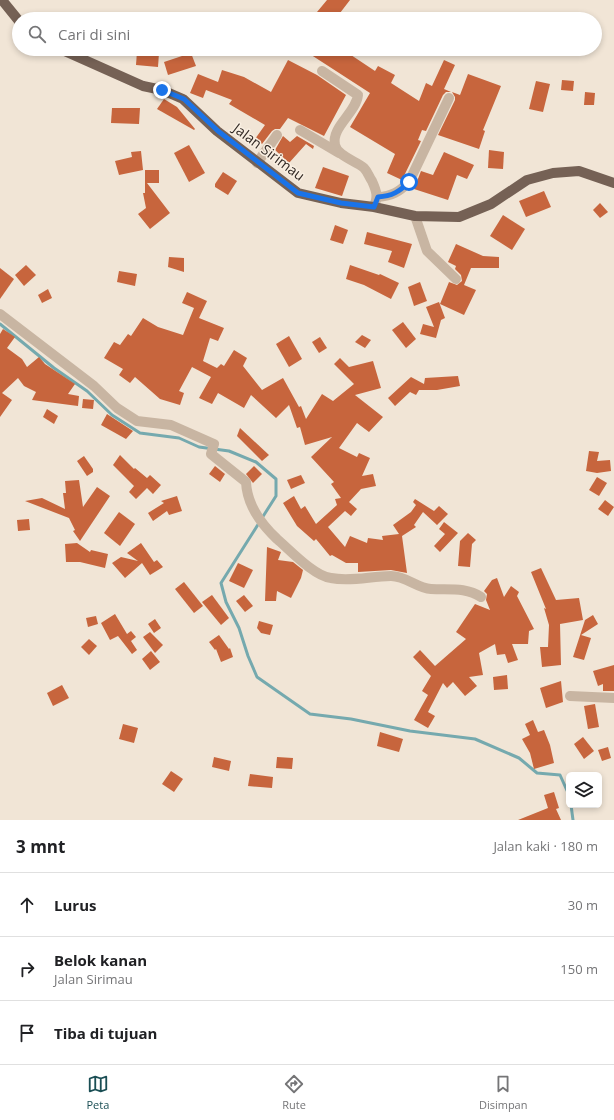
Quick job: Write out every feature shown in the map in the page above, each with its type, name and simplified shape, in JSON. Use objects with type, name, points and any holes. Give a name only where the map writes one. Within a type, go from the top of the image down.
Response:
[{"type":"main road","points":[[2,0],[12,12]]},
{"type":"main road","name":"Jalan Sirimau","points":[[76,56],[142,86],[162,90],[184,99],[218,131],[257,163],[298,193],[341,203],[374,207],[415,216],[459,217],[491,204],[527,180],[553,173],[579,171],[614,183]]},
{"type":"street","points":[[322,70],[358,95],[337,134],[335,146],[338,151],[365,169],[377,191],[378,197],[374,207]]},
{"type":"street","points":[[378,197],[389,196],[399,191],[409,182],[449,98]]},
{"type":"street","points":[[300,130],[339,153],[338,151]]},
{"type":"street","points":[[257,163],[277,135]]},
{"type":"street","points":[[415,216],[427,251],[456,279]]},
{"type":"street","points":[[0,314],[94,386],[117,408],[137,421],[171,425],[213,449],[246,482],[246,496],[262,522],[273,535],[313,570],[329,578],[369,579],[391,576],[403,578],[417,585],[430,589],[472,591],[481,597]]},
{"type":"street","points":[[570,696],[614,698]]},
{"type":"building","points":[[327,0],[350,0],[341,12],[317,12]]},
{"type":"building","points":[[137,56],[159,56],[158,67],[136,65]]},
{"type":"building","points":[[182,56],[192,56],[196,66],[168,75],[164,62]]},
{"type":"building","points":[[313,56],[352,56],[375,71],[378,66],[395,75],[391,83],[419,101],[426,83],[432,86],[444,60],[455,65],[444,89],[451,92],[446,92],[443,95],[426,131],[422,130],[418,140],[421,141],[402,180],[387,173],[395,154],[350,127],[370,93]]},
{"type":"building","points":[[288,60],[317,75],[346,95],[324,136],[288,118],[280,129],[275,129],[272,131],[262,144],[255,139],[265,125],[229,104],[232,100],[206,90],[203,98],[190,93],[198,74],[218,82],[222,70],[244,77],[271,92]]},
{"type":"building","points":[[468,74],[501,86],[483,130],[485,131],[479,149],[438,135],[455,100],[452,92],[460,95]]},
{"type":"building","points":[[562,80],[574,81],[573,91],[561,90]]},
{"type":"building","points":[[536,81],[550,84],[543,112],[529,109]]},
{"type":"building","points":[[585,92],[595,93],[594,105],[584,105]]},
{"type":"building","points":[[164,99],[177,107],[195,129],[194,130],[157,109]]},
{"type":"building","points":[[112,108],[140,108],[139,124],[111,123]]},
{"type":"building","points":[[283,136],[290,142],[297,136],[314,146],[313,149],[306,144],[289,163],[275,150]]},
{"type":"building","points":[[189,145],[205,173],[189,182],[174,153]]},
{"type":"building","points":[[489,150],[504,152],[503,169],[488,168]]},
{"type":"building","points":[[141,151],[143,170],[119,175],[115,161],[132,157],[131,152]]},
{"type":"building","points":[[444,152],[474,165],[467,179],[457,175],[448,200],[414,189],[421,171],[433,175]]},
{"type":"building","points":[[323,167],[349,176],[342,196],[315,188]]},
{"type":"building","points":[[145,170],[159,170],[159,183],[147,183],[170,213],[150,229],[138,214],[146,208],[143,193],[145,193]]},
{"type":"building","points":[[223,172],[237,181],[228,195],[215,187],[215,184]]},
{"type":"building","points":[[544,191],[551,207],[526,217],[519,201]]},
{"type":"building","points":[[600,203],[608,212],[600,218],[593,210]]},
{"type":"building","points":[[503,215],[525,229],[512,250],[490,236]]},
{"type":"building","points":[[335,225],[348,230],[343,244],[330,240]]},
{"type":"building","points":[[367,232],[412,244],[404,268],[388,262],[392,251],[364,244]]},
{"type":"building","points":[[456,244],[483,256],[499,257],[499,268],[471,268],[464,285],[476,290],[464,315],[440,304],[449,282],[457,285],[462,281],[461,275],[455,269],[456,266],[448,262]]},
{"type":"building","points":[[169,257],[184,258],[184,272],[168,267]]},
{"type":"building","points":[[26,265],[36,275],[24,286],[15,275]]},
{"type":"building","points":[[350,265],[379,275],[380,274],[399,283],[391,299],[364,285],[346,279]]},
{"type":"building","points":[[0,268],[14,279],[0,299]]},
{"type":"building","points":[[119,271],[137,274],[135,286],[117,282]]},
{"type":"building","points":[[420,282],[427,301],[414,306],[408,287]]},
{"type":"building","points":[[48,289],[52,298],[42,303],[38,295]]},
{"type":"building","points":[[187,292],[207,301],[199,318],[224,328],[218,341],[210,338],[203,361],[217,368],[221,364],[224,366],[234,350],[247,358],[243,366],[262,390],[283,378],[299,407],[301,406],[306,419],[322,394],[333,401],[354,384],[334,364],[340,358],[349,367],[373,361],[381,388],[355,395],[383,417],[369,432],[357,423],[339,448],[357,457],[359,453],[370,458],[362,476],[373,474],[376,486],[361,489],[349,502],[357,509],[351,516],[345,511],[328,527],[345,547],[350,536],[367,543],[368,538],[383,540],[382,536],[399,534],[393,525],[411,512],[416,505],[413,502],[415,499],[434,511],[439,506],[448,514],[437,525],[423,512],[414,525],[416,527],[402,536],[407,573],[391,570],[358,572],[358,563],[346,563],[332,555],[330,556],[316,539],[314,541],[297,526],[283,503],[294,496],[301,509],[305,506],[316,524],[337,505],[335,499],[341,498],[331,484],[334,482],[311,457],[332,437],[305,445],[300,427],[297,428],[289,405],[276,418],[251,395],[244,408],[218,393],[212,404],[199,398],[211,377],[192,367],[179,391],[184,393],[180,405],[160,399],[135,377],[130,383],[119,375],[123,369],[104,358],[114,342],[120,345],[128,334],[131,336],[143,318],[158,327],[183,335],[194,308],[182,303]]},
{"type":"building","points":[[439,302],[445,318],[441,320],[436,338],[420,334],[423,324],[434,327],[426,307]]},
{"type":"building","points":[[403,322],[416,339],[406,348],[392,330]]},
{"type":"building","points":[[3,329],[15,337],[7,348],[22,359],[27,367],[39,357],[45,364],[75,384],[68,394],[79,396],[78,406],[32,400],[36,392],[24,386],[18,378],[2,393],[12,400],[0,417],[0,334]]},
{"type":"building","points":[[362,335],[371,340],[365,348],[355,342]]},
{"type":"building","points":[[289,336],[302,359],[289,367],[276,344]]},
{"type":"building","points":[[320,337],[327,348],[319,353],[312,342]]},
{"type":"building","points":[[458,376],[460,386],[437,390],[419,390],[416,395],[410,392],[395,406],[388,398],[411,377],[424,384],[425,378]]},
{"type":"building","points":[[83,399],[94,400],[93,409],[82,408]]},
{"type":"building","points":[[47,409],[58,416],[54,424],[43,417]]},
{"type":"building","points":[[107,414],[133,431],[126,439],[101,425]]},
{"type":"building","points":[[240,428],[269,455],[262,461],[237,436]]},
{"type":"building","points":[[589,451],[599,452],[597,461],[610,460],[611,471],[597,473],[586,471]]},
{"type":"building","points":[[120,455],[134,469],[135,468],[147,478],[150,475],[161,485],[153,494],[147,488],[136,499],[129,492],[134,486],[113,465]]},
{"type":"building","points":[[84,456],[93,469],[93,472],[87,476],[77,461]]},
{"type":"building","points":[[215,466],[225,474],[220,482],[209,474]]},
{"type":"building","points":[[254,466],[262,474],[253,483],[246,474]]},
{"type":"building","points":[[301,475],[305,483],[291,489],[287,480]]},
{"type":"building","points":[[597,477],[607,483],[599,496],[589,490]]},
{"type":"building","points":[[79,480],[83,507],[97,487],[110,496],[80,541],[73,531],[75,530],[69,518],[25,501],[42,498],[65,509],[63,493],[66,493],[65,481]]},
{"type":"building","points":[[177,496],[182,511],[169,515],[167,511],[153,521],[148,513],[164,503],[161,501]]},
{"type":"building","points":[[605,500],[614,507],[608,516],[598,509]]},
{"type":"building","points":[[119,512],[135,524],[120,546],[104,533]]},
{"type":"building","points":[[29,519],[30,530],[18,531],[17,520]]},
{"type":"building","points":[[444,522],[458,533],[440,552],[434,546],[445,534],[439,529]]},
{"type":"building","points":[[468,533],[476,540],[472,544],[470,567],[458,566],[460,541]]},
{"type":"building","points":[[77,543],[90,552],[91,550],[108,554],[105,568],[80,562],[66,562],[65,544]]},
{"type":"building","points":[[141,543],[154,562],[157,560],[163,567],[150,575],[142,563],[125,578],[112,563],[121,557],[138,561],[127,553]]},
{"type":"building","points":[[267,547],[281,552],[278,560],[293,562],[303,570],[301,578],[291,598],[277,591],[276,601],[265,601]]},
{"type":"building","points":[[238,563],[253,570],[244,588],[229,581]]},
{"type":"building","points":[[541,568],[556,600],[579,598],[583,620],[560,624],[561,665],[542,667],[540,647],[548,647],[549,625],[544,608],[546,609],[531,572]]},
{"type":"building","points":[[497,578],[504,597],[511,586],[519,592],[517,596],[534,629],[529,631],[528,644],[512,644],[518,660],[508,663],[505,654],[497,655],[495,644],[479,653],[483,675],[469,677],[477,686],[465,696],[453,682],[447,688],[443,683],[428,712],[435,716],[428,728],[414,720],[428,695],[422,691],[431,676],[413,657],[420,650],[435,666],[466,639],[456,632],[475,604],[490,610],[486,600],[487,594],[484,591],[492,580]]},
{"type":"building","points":[[184,582],[203,606],[194,613],[175,589]]},
{"type":"building","points":[[212,595],[229,618],[221,625],[202,602]]},
{"type":"building","points":[[244,595],[253,606],[245,612],[236,601]]},
{"type":"building","points":[[115,614],[127,634],[131,631],[136,637],[131,641],[137,650],[132,654],[118,636],[110,640],[101,623]]},
{"type":"building","points":[[593,615],[598,624],[581,635],[591,638],[584,660],[573,657],[585,620]]},
{"type":"building","points":[[96,616],[98,624],[88,627],[86,618]]},
{"type":"building","points":[[155,619],[161,628],[154,633],[148,624]]},
{"type":"building","points":[[259,621],[273,625],[270,635],[261,633],[257,628]]},
{"type":"building","points":[[150,632],[163,645],[155,653],[143,637]]},
{"type":"building","points":[[219,635],[229,649],[230,648],[233,657],[221,662],[216,649],[215,650],[209,642]]},
{"type":"building","points":[[89,639],[97,646],[89,655],[81,647]]},
{"type":"building","points":[[151,651],[160,662],[150,670],[142,659]]},
{"type":"building","points":[[614,665],[614,691],[603,691],[603,684],[598,686],[593,671]]},
{"type":"building","points":[[507,675],[508,689],[494,690],[493,677]]},
{"type":"building","points":[[561,681],[563,702],[546,708],[540,688]]},
{"type":"building","points":[[62,685],[69,698],[53,706],[47,693]]},
{"type":"building","points":[[595,704],[599,727],[588,729],[584,706]]},
{"type":"building","points":[[533,720],[538,732],[544,730],[550,745],[554,763],[534,769],[530,753],[522,739],[530,735],[525,724]]},
{"type":"building","points":[[123,724],[138,728],[134,743],[119,739]]},
{"type":"building","points":[[380,732],[403,739],[399,752],[377,746]]},
{"type":"building","points":[[583,737],[594,751],[584,759],[574,744]]},
{"type":"building","points":[[608,747],[611,758],[602,761],[598,750]]},
{"type":"building","points":[[214,757],[231,761],[229,771],[212,767]]},
{"type":"building","points":[[277,757],[293,758],[292,769],[276,768]]},
{"type":"building","points":[[171,771],[183,779],[174,792],[162,784]]},
{"type":"building","points":[[250,774],[273,777],[272,788],[248,786]]},
{"type":"building","points":[[554,792],[559,808],[556,809],[561,820],[518,820],[548,808],[544,795]]},
{"type":"waterway","points":[[0,324],[54,368],[87,391],[112,415],[140,433],[179,438],[199,447],[229,451],[256,462],[276,479],[276,496],[262,518]]},
{"type":"waterway","points":[[259,523],[221,583],[226,602],[239,628],[248,656],[257,677],[310,714],[351,719],[410,731],[475,739],[519,758],[537,773],[560,775],[566,788]]},
{"type":"waterway","points":[[571,808],[573,820]]},
{"type":"route","points":[[162,90],[184,99],[218,131],[257,163],[298,193],[341,203],[374,207],[378,197],[389,196],[399,191],[409,182]]}]
